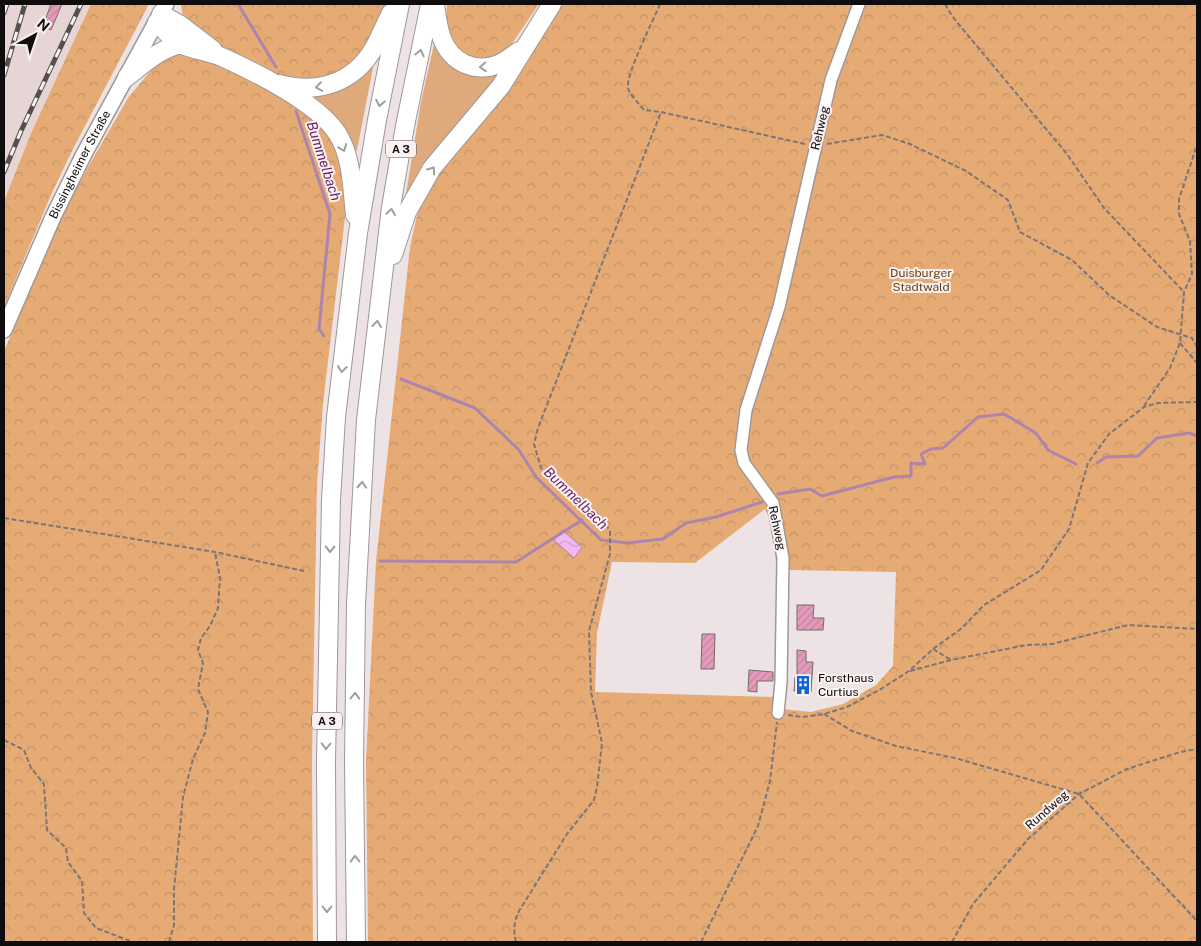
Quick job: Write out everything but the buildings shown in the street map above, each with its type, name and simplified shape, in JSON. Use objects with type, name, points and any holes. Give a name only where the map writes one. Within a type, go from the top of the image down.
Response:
[{"type":"highway","points":[[269,82],[292,88],[312,88],[327,86],[342,80],[359,67],[373,50],[396,4]]},
{"type":"highway","name":"A 3","points":[[327,942],[326,762],[331,500],[336,417],[358,233],[377,120],[400,4]]},
{"type":"highway","name":"A 3","points":[[356,942],[354,762],[356,604],[366,420],[391,207],[405,126],[430,4]]},
{"type":"highway","points":[[435,4],[438,30],[447,50],[457,60],[475,68],[488,68],[500,64],[525,46]]},
{"type":"highway","points":[[380,295],[407,212],[432,168],[501,86],[552,4]]},
{"type":"highway","points":[[161,13],[193,34],[221,57]]},
{"type":"highway","points":[[161,13],[170,37],[181,44],[221,57],[269,82],[304,103],[321,116],[337,133],[345,151],[350,171],[358,233]]},
{"type":"highway","points":[[126,77],[158,53],[181,44]]},
{"type":"main road","name":"Bissingheimer Straße","points":[[4,330],[53,217],[84,154],[161,13]]},
{"type":"lane","name":"Rehweg","points":[[778,713],[781,682],[783,558],[773,503],[744,463],[741,450],[746,410],[779,307],[831,80],[859,4]]},
{"type":"path","points":[[660,4],[634,65],[628,85],[630,94],[644,110],[661,112],[816,146],[882,135],[910,144],[966,170],[1008,200],[1020,232],[1072,260],[1109,295],[1157,327],[1192,338],[1197,347]]},
{"type":"path","points":[[945,4],[966,34],[1067,154],[1104,208],[1184,292]]},
{"type":"path","points":[[516,942],[513,931],[514,921],[567,834],[594,800],[602,743],[590,692],[589,631],[610,554],[610,531],[605,523],[592,512],[568,497],[541,468],[534,444],[538,428],[661,112]]},
{"type":"path","points":[[700,942],[758,826],[770,781],[778,713],[803,717],[824,714],[847,706],[881,689],[909,672],[933,648],[962,628],[984,605],[1041,570],[1069,529],[1088,463],[1109,434],[1144,407],[1170,368],[1180,342],[1184,292],[1192,274],[1190,241],[1179,214],[1180,199],[1197,145]]},
{"type":"path","points":[[1180,342],[1197,363]]},
{"type":"path","points":[[1144,407],[1158,403],[1197,402]]},
{"type":"path","points":[[4,518],[215,552],[304,571]]},
{"type":"path","points":[[169,942],[174,925],[174,889],[183,797],[193,759],[205,733],[208,712],[198,688],[203,663],[198,650],[201,638],[210,626],[218,608],[220,578],[215,552]]},
{"type":"path","points":[[909,672],[952,660],[1026,645],[1052,644],[1128,626],[1197,629]]},
{"type":"path","points":[[933,648],[952,660]]},
{"type":"path","points":[[824,714],[852,731],[896,746],[955,758],[1079,794],[1197,920]]},
{"type":"path","points":[[4,740],[24,750],[30,768],[44,784],[47,830],[66,848],[68,862],[82,881],[84,913],[96,928],[133,942]]},
{"type":"path","name":"Rundweg","points":[[952,942],[973,904],[1028,839],[1079,794],[1127,768],[1180,752],[1197,749]]},
{"type":"shaded area","points":[[4,4],[91,4],[32,131],[4,201]]},
{"type":"shaded area","points":[[435,40],[503,70],[405,200],[421,102]]},
{"type":"shaded area","points":[[371,65],[373,68],[357,150],[354,153],[305,93]]},
{"type":"green space","points":[[91,4],[149,4],[73,149],[51,195],[4,307],[4,201],[32,131]]},
{"type":"green space","points":[[181,4],[385,4],[378,31],[356,65],[323,83],[273,77],[210,42],[182,13]]},
{"type":"green space","points":[[447,4],[539,4],[507,51],[499,57],[476,62],[453,47],[445,29]]},
{"type":"green space","name":"Duisburger Stadtwald","points":[[562,4],[1197,4],[1197,942],[368,942],[366,761],[376,561],[410,247],[417,215],[432,182],[542,35]],"holes":[[[765,509],[773,525],[776,563],[787,570],[896,572],[893,666],[876,685],[843,704],[811,712],[782,709],[775,697],[595,692],[597,633],[612,562],[695,563]]]},
{"type":"green space","points":[[170,52],[198,53],[297,104],[317,118],[340,154],[346,209],[323,404],[317,484],[312,761],[313,942],[4,942],[4,351],[62,217],[87,169],[128,98],[153,68],[172,56]]},
{"type":"water","points":[[562,530],[582,547],[574,558],[554,540]]},
{"type":"waterway","name":"Bummelbach","points":[[238,4],[276,67]]},
{"type":"waterway","name":"Bummelbach","points":[[296,111],[330,214],[319,329],[324,336]]},
{"type":"waterway","name":"Bummelbach","points":[[401,379],[475,408],[519,450],[536,477],[601,540],[627,543],[663,539],[686,523],[716,517],[762,502]]},
{"type":"waterway","name":"Bummelbach","points":[[778,494],[810,489],[822,496],[894,477],[911,476],[911,463],[925,464],[921,454],[931,449],[943,448],[978,417],[1004,414],[1036,433],[1048,450],[1076,464]]},
{"type":"waterway","name":"Bummelbach","points":[[1097,463],[1106,457],[1138,456],[1157,438],[1189,433],[1197,436]]},
{"type":"waterway","points":[[380,561],[516,562],[582,520]]},
{"type":"railway","points":[[4,13],[7,4]]},
{"type":"railway","points":[[4,75],[25,4]]},
{"type":"railway","points":[[4,172],[21,131],[81,4]]},
{"type":"place","name":"Forsthaus Curtius","points":[[803,685]]}]
